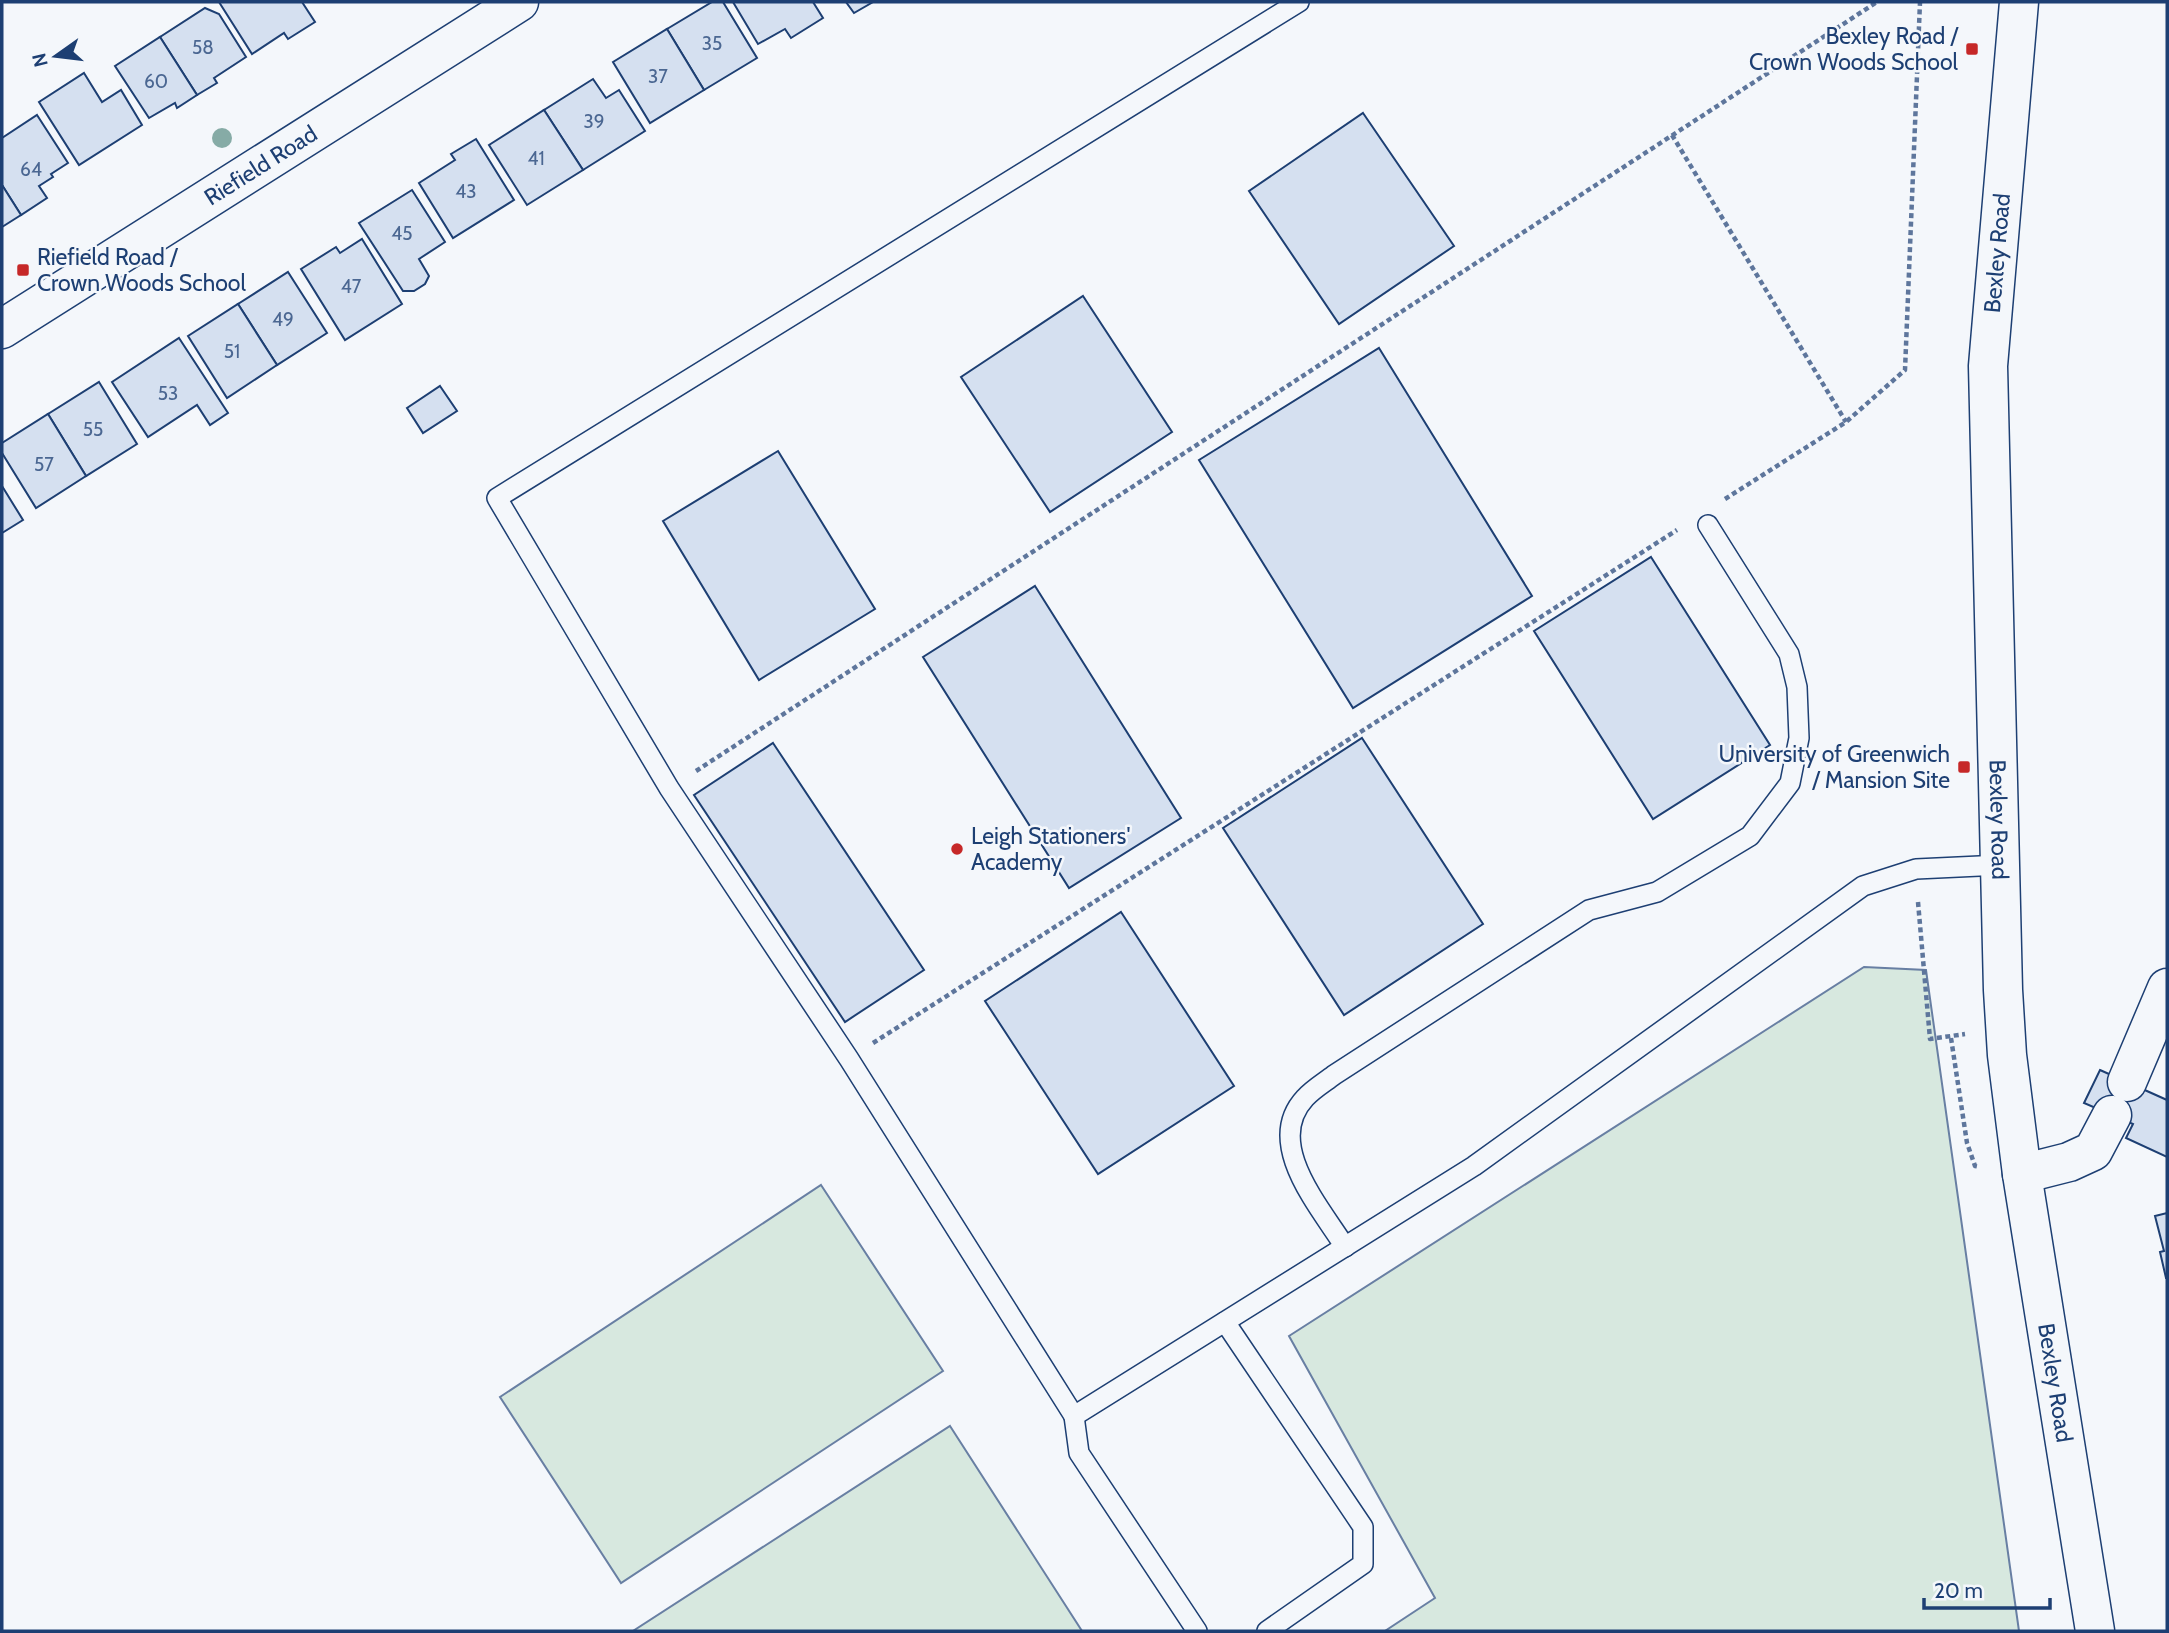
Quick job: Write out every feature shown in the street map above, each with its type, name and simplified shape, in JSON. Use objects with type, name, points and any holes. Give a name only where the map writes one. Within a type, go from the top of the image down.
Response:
[{"type":"main road","name":"Riefield Road","points":[[2,329],[519,2]]},
{"type":"main road","name":"Bexley Road","points":[[2019,2],[1988,366],[2006,1027],[2022,1174],[2095,1631]]},
{"type":"main road","points":[[2022,1174],[2069,1162],[2093,1151],[2120,1099],[2167,988]]},
{"type":"lane","points":[[1197,1631],[1079,1453],[1074,1416],[849,1059],[670,788],[497,498],[1299,2]]},
{"type":"lane","points":[[1345,1247],[1297,1169],[1288,1129],[1304,1099],[1334,1075],[1589,910],[1657,892],[1750,836],[1790,783],[1799,738],[1797,687],[1789,654],[1708,526]]},
{"type":"lane","points":[[1074,1416],[1474,1166],[1863,886],[1916,869],[2001,865]]},
{"type":"lane","points":[[1225,1322],[1363,1527],[1363,1563],[1267,1631]]},
{"type":"path","points":[[670,788],[1877,2]]},
{"type":"path","points":[[1717,504],[1846,422],[1905,370],[1920,2]]},
{"type":"path","points":[[1672,135],[1846,422]]},
{"type":"path","points":[[849,1059],[1682,527]]},
{"type":"path","points":[[1918,895],[1930,1039],[1951,1038],[1967,1033]]},
{"type":"path","points":[[1951,1038],[1967,1143],[1975,1166]]},
{"type":"shaded area","points":[[1864,967],[1926,970],[2019,1631],[1385,1631],[1435,1598],[1289,1336]]},
{"type":"shaded area","points":[[821,1185],[943,1371],[621,1583],[500,1397]]},
{"type":"shaded area","points":[[950,1426],[1082,1631],[633,1631]]},
{"type":"building","points":[[219,2],[302,2],[315,22],[288,39],[284,33],[252,54]]},
{"type":"building","points":[[712,2],[723,2],[757,58],[704,90],[667,29]]},
{"type":"building","points":[[733,2],[813,2],[823,18],[791,38],[785,29],[758,44]]},
{"type":"building","points":[[846,2],[873,2],[854,13]]},
{"type":"building","points":[[205,8],[219,14],[246,57],[214,78],[217,83],[197,95],[160,37]]},
{"type":"building","points":[[667,29],[704,90],[650,123],[613,62]]},
{"type":"building","points":[[160,37],[197,95],[177,108],[175,103],[149,118],[115,66]]},
{"type":"building","points":[[84,73],[102,102],[121,90],[142,125],[79,165],[39,102]]},
{"type":"building","points":[[593,79],[606,98],[619,90],[645,131],[583,170],[544,110]]},
{"type":"building","points":[[544,110],[583,170],[527,205],[489,145]]},
{"type":"building","points":[[1363,113],[1454,246],[1339,324],[1249,191]]},
{"type":"building","points":[[37,115],[68,163],[39,186],[47,198],[21,215],[2,185],[2,138]]},
{"type":"building","points":[[476,139],[514,200],[453,238],[419,183],[455,160],[451,154]]},
{"type":"building","points":[[2,185],[21,215],[2,227]]},
{"type":"building","points":[[412,190],[445,242],[419,259],[429,276],[425,284],[414,291],[403,291],[359,223]]},
{"type":"building","points":[[362,239],[402,304],[345,340],[301,269],[336,247],[340,253]]},
{"type":"building","points":[[288,272],[327,333],[277,365],[238,304]]},
{"type":"building","points":[[1083,296],[1172,432],[1050,512],[961,377]]},
{"type":"building","points":[[238,304],[277,365],[227,398],[188,336]]},
{"type":"building","points":[[179,338],[228,413],[210,425],[197,405],[148,437],[112,382]]},
{"type":"building","points":[[1379,348],[1532,596],[1353,708],[1199,460]]},
{"type":"building","points":[[99,382],[137,444],[86,476],[48,414]]},
{"type":"building","points":[[440,386],[457,411],[423,433],[407,408]]},
{"type":"building","points":[[48,414],[86,476],[36,508],[2,453],[2,443]]},
{"type":"building","points":[[778,451],[875,609],[759,680],[663,521]]},
{"type":"building","points":[[2,486],[23,520],[2,533]]},
{"type":"building","points":[[1651,557],[1770,745],[1653,819],[1534,631]]},
{"type":"building","points":[[1035,586],[1181,818],[1069,888],[923,657]]},
{"type":"building","points":[[1362,738],[1483,924],[1344,1015],[1223,828]]},
{"type":"building","points":[[773,743],[924,970],[845,1022],[694,795]]},
{"type":"building","points":[[1121,912],[1234,1086],[1098,1174],[985,1001]]},
{"type":"building","points":[[2100,1070],[2167,1100],[2167,1157],[2126,1138],[2133,1124],[2084,1103]]},
{"type":"building","points":[[2167,1213],[2166,1278],[2160,1252],[2164,1251],[2155,1216]]},
{"type":"place","name":"Bexley Road / Crown Woods School","points":[[1972,49]]},
{"type":"place","name":"Riefield Road / Crown Woods School","points":[[23,270]]},
{"type":"place","name":"University of Greenwich / Mansion Site","points":[[1964,767]]},
{"type":"place","name":"Leigh Stationers' Academy","points":[[957,849]]}]
